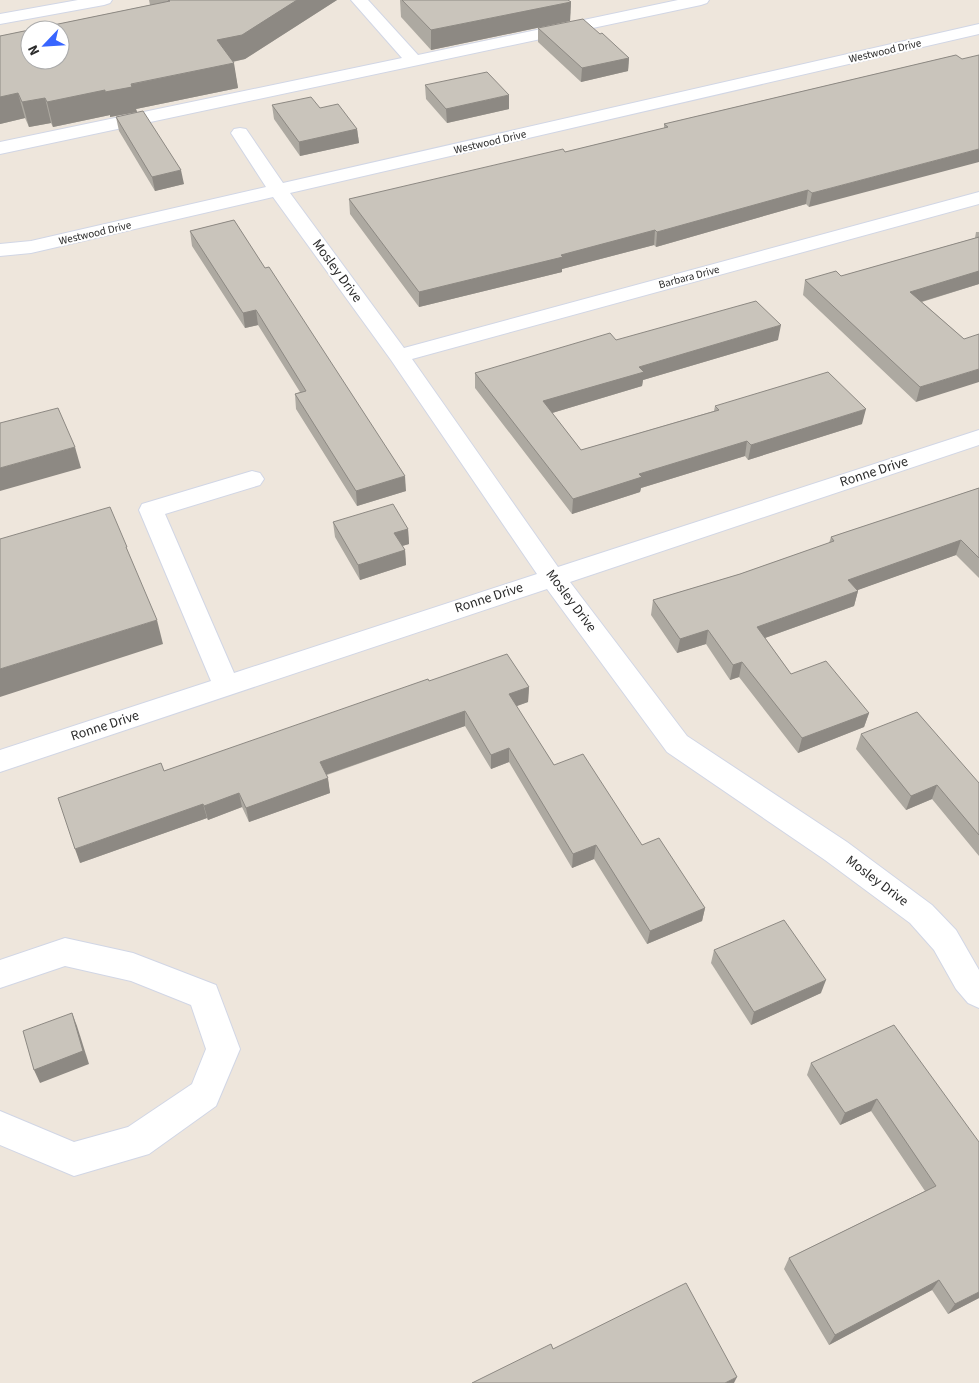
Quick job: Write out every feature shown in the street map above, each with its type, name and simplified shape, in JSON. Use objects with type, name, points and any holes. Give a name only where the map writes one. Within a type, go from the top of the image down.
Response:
[{"type":"street","points":[[0,19],[104,0]]},
{"type":"street","points":[[359,0],[414,61]]},
{"type":"street","points":[[0,148],[701,0]]},
{"type":"street","points":[[0,23],[16,35]]},
{"type":"street","name":"Westwood Drive","points":[[0,250],[31,247],[979,29]]},
{"type":"street","name":"Mosley Drive","points":[[240,133],[278,190],[399,356],[552,577],[677,744],[836,851],[921,914],[944,940],[967,978],[979,993]]},
{"type":"street","name":"Barbara Drive","points":[[399,356],[979,198]]},
{"type":"street","name":"Ronne Drive","points":[[0,761],[979,437]]},
{"type":"street","points":[[226,685],[151,510],[252,479]]},
{"type":"street","points":[[0,974],[65,952],[133,967],[204,995],[223,1048],[204,1095],[137,1142],[74,1159],[0,1128]]},
{"type":"building","points":[[168,0],[297,0],[242,35],[217,40],[234,63],[131,84],[132,87],[105,92],[105,90],[47,102],[45,98],[22,102],[18,93],[0,97],[0,36],[20,32],[20,70],[70,70],[70,22],[170,1]]},
{"type":"building","points":[[402,0],[568,0],[571,2],[431,30]]},
{"type":"building","points":[[583,19],[600,34],[602,33],[629,58],[582,68],[538,28]]},
{"type":"building","points":[[956,55],[962,59],[979,55],[979,149],[812,193],[808,190],[657,232],[655,230],[561,255],[563,257],[419,292],[349,199],[563,149],[565,152],[668,127],[664,124]]},
{"type":"building","points":[[487,72],[509,95],[446,109],[425,85]]},
{"type":"building","points":[[311,97],[320,108],[338,104],[357,129],[299,142],[272,105]]},
{"type":"building","points":[[143,111],[181,170],[152,177],[116,117]]},
{"type":"building","points":[[234,220],[265,268],[269,267],[405,476],[356,491],[295,394],[306,391],[256,310],[243,313],[190,231]]},
{"type":"building","points":[[979,237],[979,271],[910,292],[964,339],[979,334],[979,369],[920,387],[805,280],[836,271],[841,276]]},
{"type":"building","points":[[756,301],[781,325],[639,367],[644,372],[543,401],[581,450],[719,410],[715,406],[828,372],[866,409],[751,445],[747,441],[639,474],[642,477],[573,499],[475,373],[610,333],[616,340]]},
{"type":"building","points":[[58,408],[75,447],[0,468],[0,423]]},
{"type":"building","points":[[979,488],[979,558],[961,540],[848,580],[858,591],[757,627],[791,674],[826,661],[869,713],[802,738],[742,662],[733,665],[708,630],[680,639],[653,600],[740,574],[834,541],[831,537]]},
{"type":"building","points":[[393,504],[408,529],[394,533],[405,550],[358,565],[333,522]]},
{"type":"building","points":[[110,507],[157,620],[0,669],[0,539]]},
{"type":"building","points":[[507,654],[529,687],[509,694],[554,765],[583,754],[642,845],[659,838],[705,908],[650,931],[596,845],[573,854],[509,748],[491,755],[465,711],[320,762],[328,778],[246,808],[239,793],[75,849],[58,798],[161,763],[164,771],[428,679],[429,681]]},
{"type":"building","points":[[917,712],[979,783],[979,835],[937,785],[911,796],[861,734]]},
{"type":"building","points":[[784,920],[826,980],[754,1012],[714,950]]},
{"type":"building","points":[[72,1013],[83,1051],[34,1070],[23,1031]]},
{"type":"building","points":[[894,1025],[979,1142],[979,1292],[955,1304],[939,1280],[835,1335],[789,1258],[936,1186],[877,1099],[845,1113],[811,1063]]},
{"type":"building","points":[[686,1283],[737,1377],[725,1383],[472,1383],[551,1344],[553,1349]]}]
